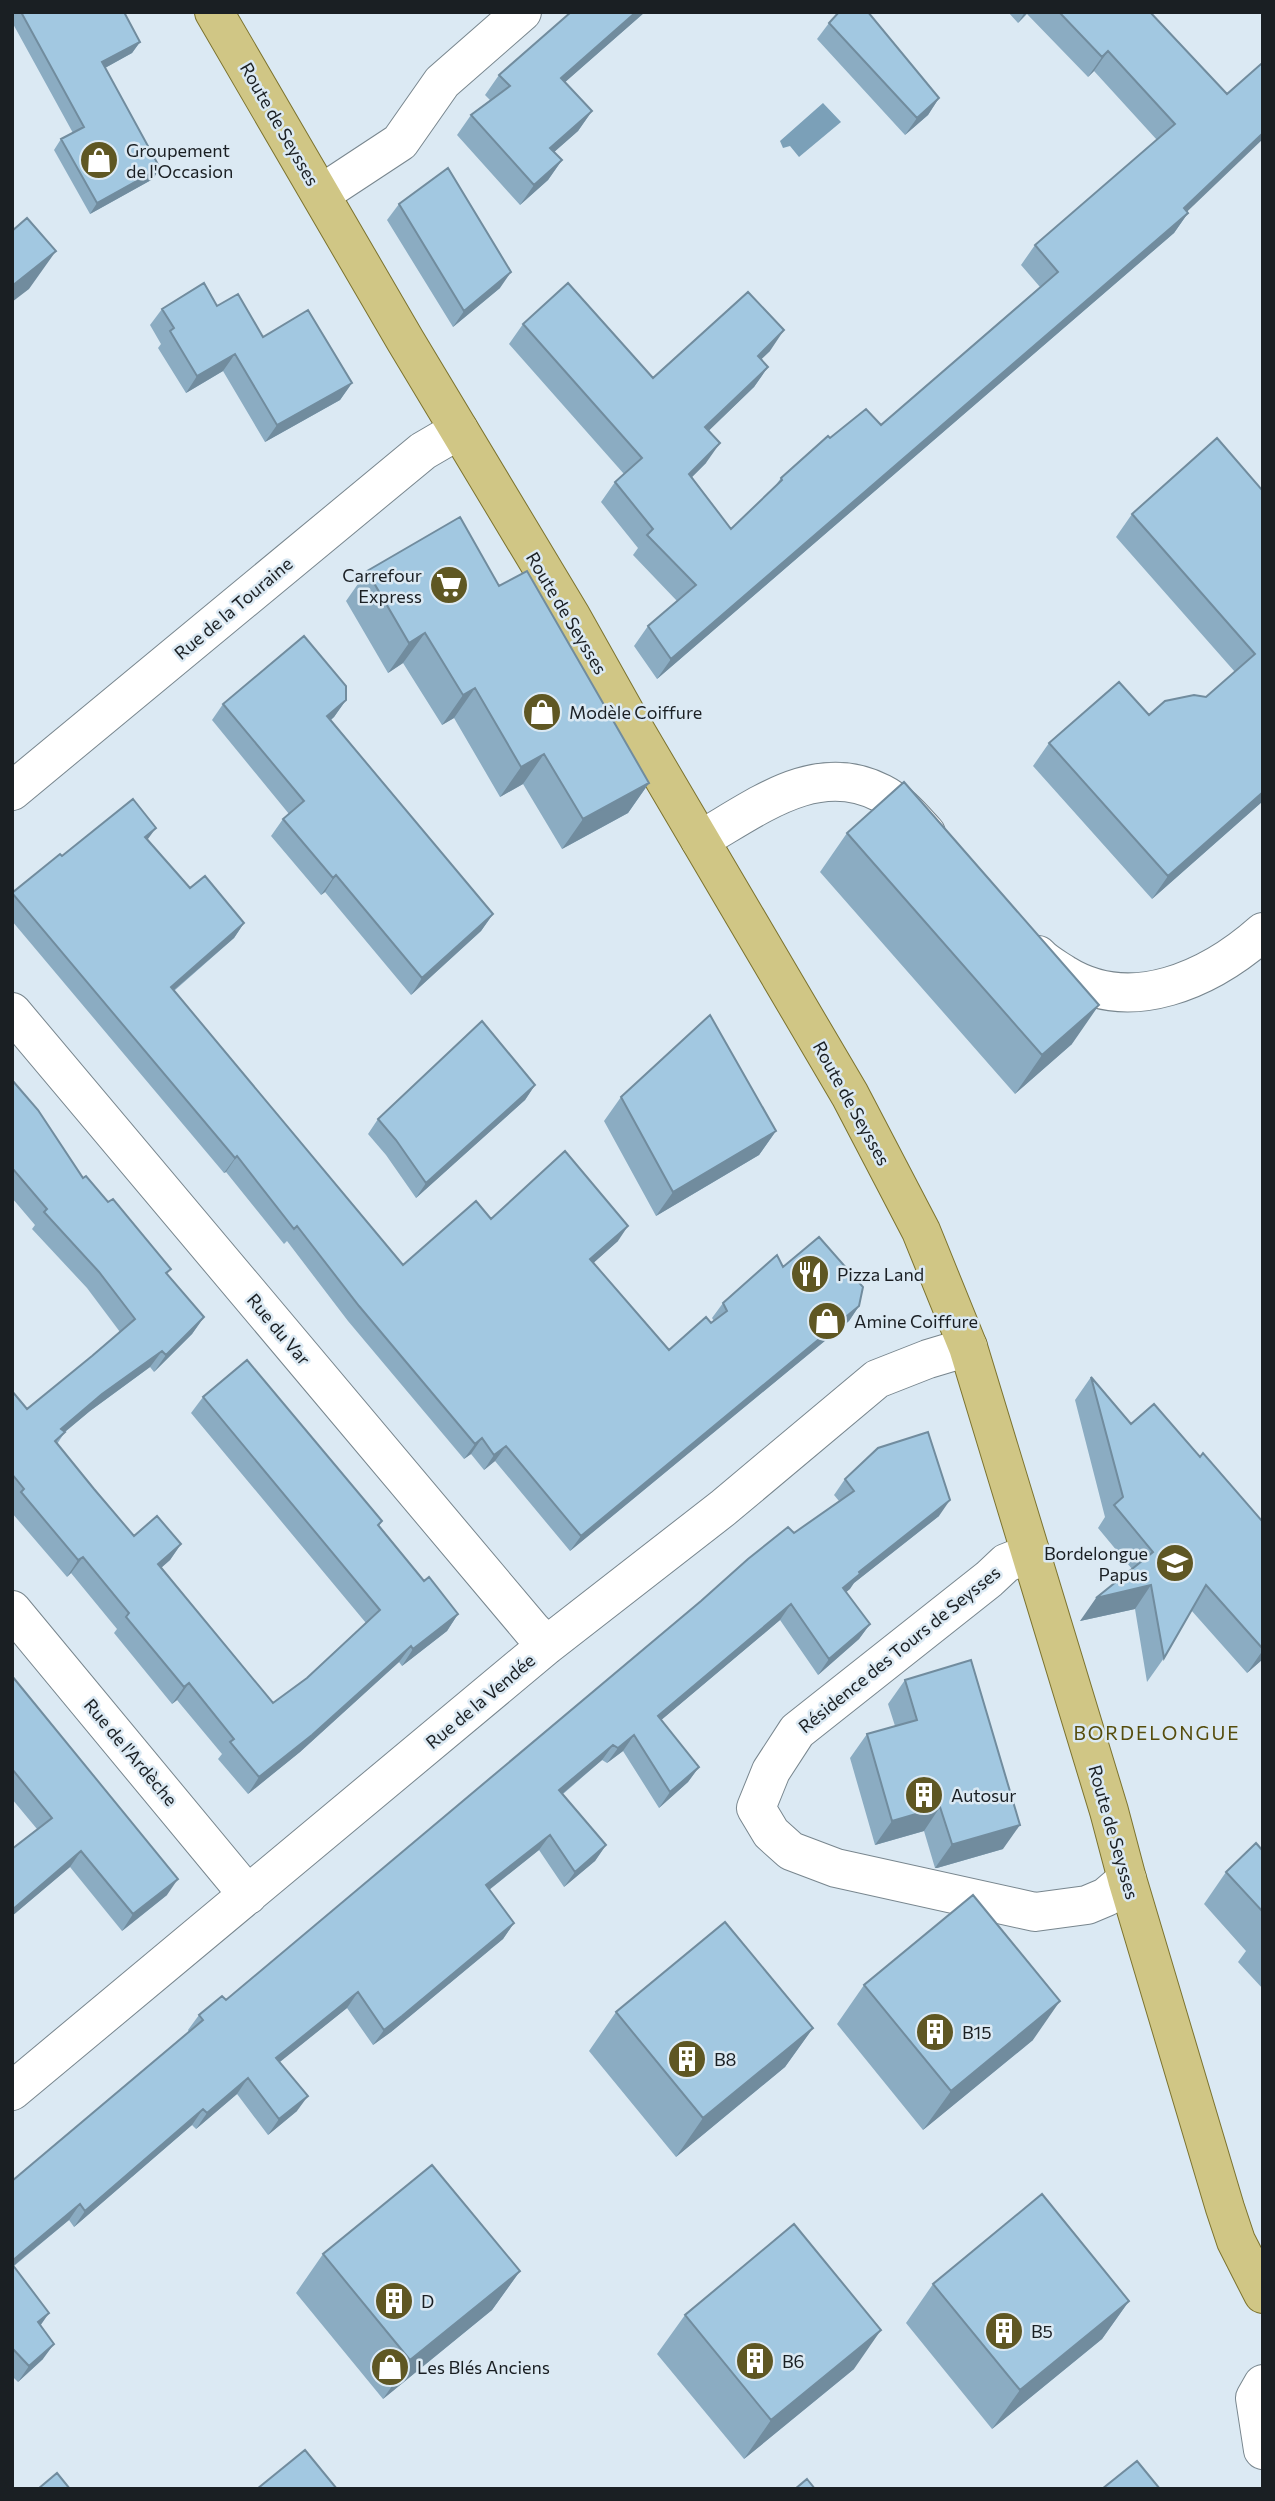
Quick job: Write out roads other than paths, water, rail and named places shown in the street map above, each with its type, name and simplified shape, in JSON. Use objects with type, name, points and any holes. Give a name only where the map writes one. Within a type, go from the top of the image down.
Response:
[{"type":"main road","name":"Route de Seysses","points":[[215,12],[850,1096],[921,1231],[968,1347],[1109,1811],[1225,2208],[1236,2241],[1263,2294]]},
{"type":"street","points":[[321,194],[400,142],[442,82],[522,12]]},
{"type":"street","name":"Rue de la Touraine","points":[[12,791],[423,451],[458,430]]},
{"type":"street","points":[[700,839],[790,790],[820,781],[853,784],[881,793],[904,809],[950,860]]},
{"type":"street","points":[[1016,930],[1044,961],[1079,983],[1110,992],[1140,994],[1202,975],[1241,951],[1263,932]]},
{"type":"street","name":"Rue du Var","points":[[12,1012],[547,1645]]},
{"type":"street","name":"Rue de la Vendée","points":[[12,2091],[547,1645],[723,1508],[877,1380],[928,1359],[968,1347]]},
{"type":"street","name":"Résidence des Tours de Seysses","points":[[1031,1553],[1006,1563],[797,1731],[771,1771],[756,1808],[771,1833],[791,1851],[836,1868],[1035,1912],[1087,1905],[1106,1897],[1127,1879]]},
{"type":"street","name":"Rue de l'Ardèche","points":[[12,1610],[248,1895]]},
{"type":"street","points":[[1263,2384],[1255,2398],[1263,2450]]},
{"type":"water","points":[[823,103],[841,122],[799,157],[790,146],[783,148],[780,141]]},
{"type":"place","name":"Groupement de l'Occasion","points":[[99,160]]},
{"type":"place","name":"Carrefour Express","points":[[449,585]]},
{"type":"place","name":"Modèle Coiffure","points":[[542,712]]},
{"type":"place","name":"Pizza Land","points":[[810,1274]]},
{"type":"place","name":"Amine Coiffure","points":[[827,1321]]},
{"type":"place","name":"Bordelongue Papus","points":[[1175,1563]]},
{"type":"place","name":"Autosur","points":[[924,1795]]},
{"type":"place","name":"B15","points":[[935,2032]]},
{"type":"place","name":"B8","points":[[687,2059]]},
{"type":"place","name":"D","points":[[394,2301]]},
{"type":"place","name":"B5","points":[[1004,2331]]},
{"type":"place","name":"B6","points":[[755,2361]]},
{"type":"place","name":"Les Blés Anciens","points":[[390,2367]]},
{"type":"district","name":"BORDELONGUE","points":[[1157,1732]]}]
